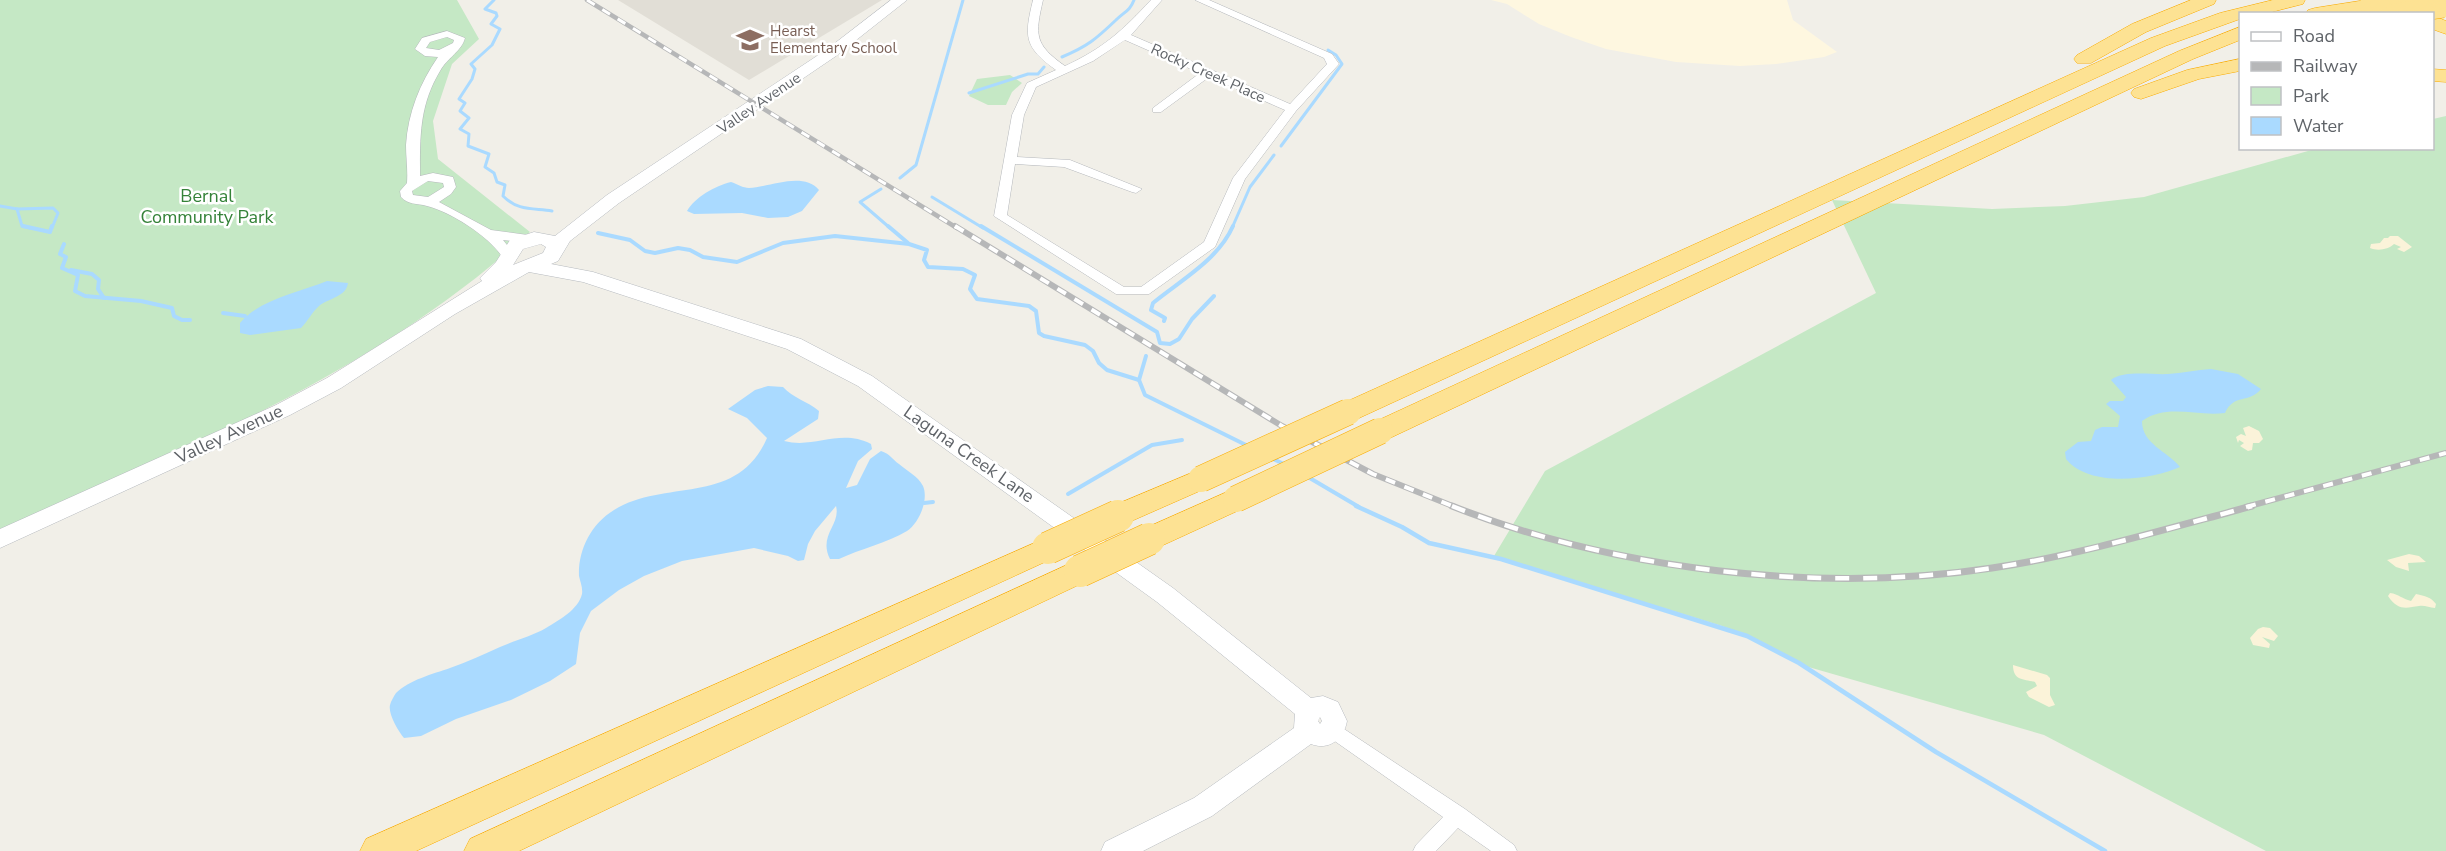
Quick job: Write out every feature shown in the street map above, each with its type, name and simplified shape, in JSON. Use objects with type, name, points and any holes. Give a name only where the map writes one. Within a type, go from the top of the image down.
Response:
[{"type":"highway","points":[[1955,135],[2139,28],[2207,0]]},
{"type":"highway","points":[[2247,12],[2296,0]]},
{"type":"highway","points":[[2326,12],[2379,2],[2416,0]]},
{"type":"highway","points":[[378,851],[2180,33],[2239,14]]},
{"type":"highway","points":[[2438,15],[2446,27]]},
{"type":"highway","points":[[482,851],[1906,185],[2040,125],[2186,55],[2239,34]]},
{"type":"highway","points":[[2040,125],[2071,119],[2194,74],[2239,65]]},
{"type":"street","name":"Valley Avenue","points":[[448,310],[498,270],[516,245],[555,232],[613,199],[831,53],[900,0]]},
{"type":"street","points":[[1038,0],[1031,40],[1035,47],[1064,70]]},
{"type":"street","points":[[1157,0],[1124,36],[1089,59],[1031,85],[1018,115],[1000,216],[1121,291],[1144,291],[1210,244],[1239,178],[1292,109],[1333,64],[1328,56],[1200,0]]},
{"type":"street","points":[[2402,0],[2431,12]]},
{"type":"street","points":[[2379,2],[2412,12]]},
{"type":"street","points":[[428,82],[449,51],[458,45],[460,38],[453,35],[442,35],[432,37],[421,45],[422,51],[428,54],[449,51]]},
{"type":"street","name":"Rocky Creek Place","points":[[1124,36],[1292,109]]},
{"type":"street","points":[[413,184],[413,136],[428,82],[430,61],[428,54]]},
{"type":"street","points":[[1157,110],[1208,72]]},
{"type":"street","points":[[413,151],[424,168],[436,177]]},
{"type":"street","points":[[1009,160],[1066,163],[1136,189]]},
{"type":"street","points":[[448,190],[437,198],[425,201],[411,200],[407,197],[406,191],[422,179],[436,177],[449,180],[450,200],[460,218]]},
{"type":"street","name":"Valley Avenue","points":[[0,539],[283,410],[372,361],[448,310],[508,274],[551,257],[556,248],[613,199]]},
{"type":"street","points":[[425,201],[489,234],[506,247],[508,256]]},
{"type":"street","points":[[489,234],[534,238]]},
{"type":"street","name":"Laguna Creek Lane","points":[[534,238],[553,241],[562,260],[586,276]]},
{"type":"street","name":"Laguna Creek Lane","points":[[508,256],[514,265],[586,276],[794,344],[865,381],[1165,596],[1317,724],[1458,815],[1508,851]]},
{"type":"street","points":[[1115,851],[1203,807],[1317,724]]},
{"type":"street","points":[[1423,851],[1458,815]]},
{"type":"shaded area","name":"Hearst Elementary School","points":[[618,0],[882,0],[749,80]]},
{"type":"shaded area","points":[[1491,0],[1787,0],[1793,20],[1837,52],[1824,57],[1776,64],[1740,66],[1676,62],[1606,49],[1539,24],[1507,4]]},
{"type":"green space","name":"Bernal Community Park","points":[[0,0],[457,0],[479,39],[452,64],[433,121],[438,159],[530,232],[471,282],[409,326],[345,366],[278,403],[210,436],[0,529]]},
{"type":"green space","points":[[1010,75],[1022,83],[1012,92],[1006,105],[988,105],[969,96],[977,79]]},
{"type":"green space","points":[[2446,116],[2446,851],[2266,851],[2044,735],[1805,666],[1747,636],[1722,626],[1494,556],[1545,471],[1876,293],[1832,200],[1992,209],[2065,206],[2144,197],[2311,150],[2434,150],[2434,119]]},
{"type":"sand","points":[[2398,236],[2412,247],[2404,252],[2397,249],[2401,247],[2394,244],[2389,248],[2370,248],[2371,244],[2380,243],[2384,238]]},
{"type":"sand","points":[[2249,426],[2259,431],[2263,439],[2259,443],[2253,443],[2252,450],[2248,451],[2240,446],[2244,443],[2239,440],[2238,443],[2236,437],[2241,434],[2246,436],[2243,428]]},
{"type":"sand","points":[[2409,554],[2419,556],[2426,562],[2408,563],[2409,571],[2396,567],[2387,560]]},
{"type":"sand","points":[[2390,593],[2411,601],[2416,594],[2425,596],[2436,604],[2435,608],[2399,606],[2388,596]]},
{"type":"sand","points":[[2263,627],[2270,628],[2278,636],[2274,641],[2262,637],[2270,644],[2269,648],[2253,645],[2250,638]]},
{"type":"sand","points":[[2013,665],[2047,675],[2050,678],[2050,695],[2055,705],[2049,707],[2029,697],[2026,692],[2037,686],[2035,682],[2017,677]]},
{"type":"water","points":[[795,181],[812,184],[819,190],[802,211],[788,217],[768,218],[742,213],[694,214],[687,211],[706,193],[731,182],[749,188]]},
{"type":"water","points":[[327,281],[348,283],[347,288],[317,308],[301,328],[250,335],[240,333],[240,323],[257,308]]},
{"type":"water","points":[[2211,369],[2238,374],[2261,389],[2252,396],[2233,403],[2225,413],[2172,412],[2152,416],[2142,421],[2146,436],[2180,467],[2138,478],[2105,478],[2076,468],[2066,459],[2065,452],[2078,442],[2091,441],[2095,430],[2102,427],[2118,427],[2120,416],[2106,404],[2110,401],[2123,401],[2126,397],[2111,380],[2130,374],[2168,374]]},
{"type":"water","points":[[768,386],[783,387],[819,411],[818,419],[784,441],[806,443],[849,438],[871,444],[872,449],[858,461],[846,488],[857,485],[870,459],[881,451],[918,479],[923,486],[925,498],[922,511],[915,523],[899,535],[839,559],[830,559],[827,543],[837,513],[836,506],[815,531],[808,544],[804,560],[798,561],[788,556],[754,548],[682,561],[644,576],[619,590],[591,611],[580,633],[576,664],[550,681],[511,700],[456,719],[421,736],[404,738],[394,722],[390,709],[393,697],[401,688],[541,631],[577,605],[582,594],[579,566],[584,547],[593,530],[606,516],[635,501],[719,483],[738,474],[754,460],[767,438],[747,418],[728,409],[755,390]]},
{"type":"waterway","points":[[494,0],[485,9],[496,13],[497,16],[491,24],[500,29],[492,45],[471,64],[475,69],[472,79],[459,99],[465,103],[460,111],[469,118],[460,129],[469,134],[468,146],[489,154],[485,167],[494,173],[497,182],[505,185],[503,196],[520,207],[552,211]]},
{"type":"waterway","points":[[900,178],[916,165],[963,0]]},
{"type":"waterway","points":[[1062,57],[1097,37],[1129,9],[1134,0]]},
{"type":"waterway","points":[[1281,146],[1342,64],[1336,55],[1328,50]]},
{"type":"waterway","points":[[969,93],[1028,74],[1038,74],[1044,67]]},
{"type":"waterway","points":[[1233,227],[1250,187],[1274,155]]},
{"type":"waterway","points":[[881,189],[860,202],[890,228]]},
{"type":"waterway","points":[[932,197],[983,228]]},
{"type":"waterway","points":[[0,206],[17,209]]},
{"type":"waterway","points":[[17,209],[53,208],[58,213],[52,228]]},
{"type":"waterway","points":[[17,209],[22,226],[30,228]]},
{"type":"waterway","points":[[23,226],[50,232],[52,226]]},
{"type":"waterway","points":[[888,226],[908,243]]},
{"type":"waterway","points":[[981,226],[1157,332],[1160,343],[1170,344],[1179,339],[1192,319],[1214,296]]},
{"type":"waterway","points":[[1164,321],[1165,318],[1151,310],[1153,303],[1208,259],[1218,249],[1233,227]]},
{"type":"waterway","points":[[598,233],[630,240],[645,251],[655,253],[678,248],[690,250],[703,257],[737,262],[783,243],[835,236],[909,244],[927,250],[924,260],[928,267],[963,269],[975,275],[970,289],[977,299],[1029,306],[1036,311],[1039,333],[1085,345],[1093,351],[1099,363],[1107,370],[1139,380]]},
{"type":"waterway","points":[[64,244],[60,254],[66,257],[62,268],[78,275],[75,291],[85,296],[104,298]]},
{"type":"waterway","points":[[71,270],[92,274],[99,280],[98,289],[104,298]]},
{"type":"waterway","points":[[104,298],[141,301],[172,308],[174,316],[182,320],[190,320]]},
{"type":"waterway","points":[[223,313],[245,316]]},
{"type":"waterway","points":[[1139,380],[1146,356]]},
{"type":"waterway","points":[[1139,380],[1145,395],[1248,446]]},
{"type":"waterway","points":[[1068,494],[1152,445],[1182,440]]},
{"type":"waterway","points":[[1271,458],[1286,465]]},
{"type":"waterway","points":[[1308,477],[1359,507]]},
{"type":"waterway","points":[[924,503],[933,502]]},
{"type":"waterway","points":[[1356,506],[1402,527],[1429,543],[1501,559],[1747,636],[1799,663],[1936,752],[2105,851]]},
{"type":"railway","points":[[587,0],[957,228]]},
{"type":"railway","points":[[955,226],[1282,426],[1373,474],[1455,507]]},
{"type":"railway","points":[[2246,507],[2446,453]]},
{"type":"railway","points":[[1452,506],[1514,528],[1648,561],[1718,571],[1788,577],[1858,578],[1926,575],[2025,563],[2123,541],[2252,506]]},
{"type":"place","name":"Hearst Elementary School","points":[[750,40]]}]
